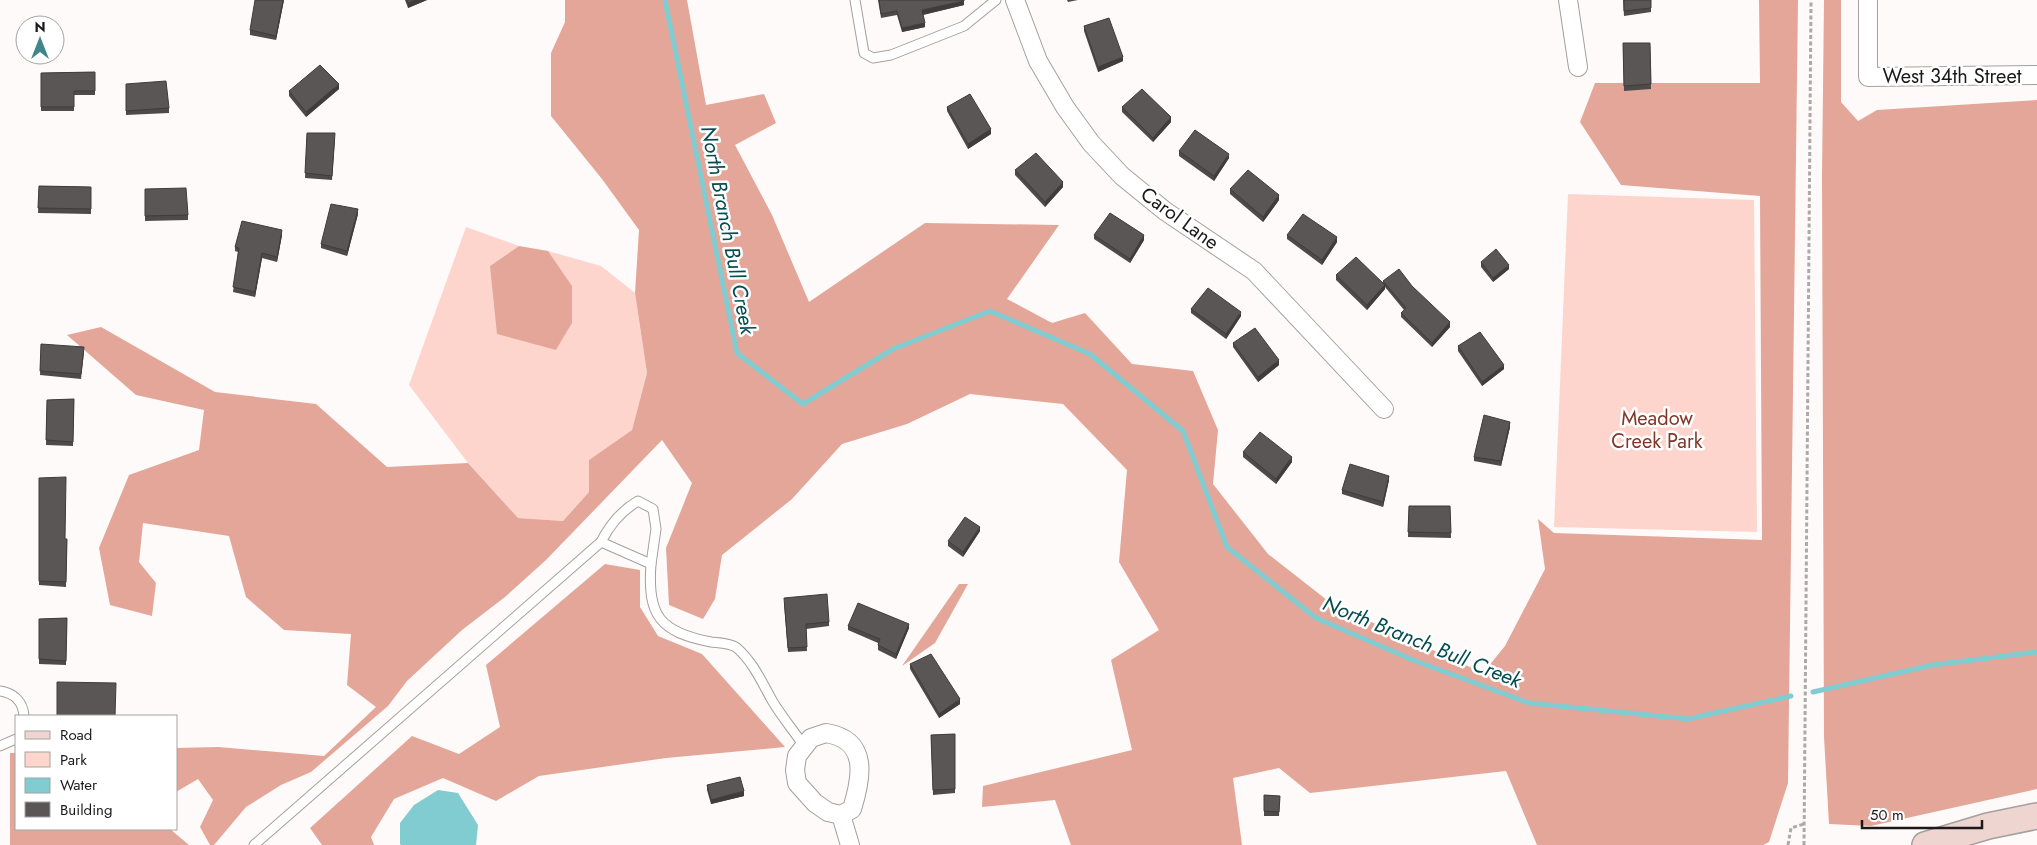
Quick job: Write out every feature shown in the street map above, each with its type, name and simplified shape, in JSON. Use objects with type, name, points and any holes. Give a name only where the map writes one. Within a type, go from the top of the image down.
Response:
[{"type":"main road","points":[[1925,845],[1988,826],[2037,816]]},
{"type":"street","name":"Carol Lane","points":[[1015,0],[1038,61],[1065,107],[1091,142],[1122,176],[1165,211],[1254,271],[1384,409]]},
{"type":"street","points":[[1568,0],[1578,67]]},
{"type":"street","name":"West 34th Street","points":[[1868,0],[1868,77],[2037,75]]},
{"type":"street","points":[[826,733],[839,735],[850,742],[856,751],[860,765],[857,791],[852,809],[841,815],[828,812],[815,803],[797,783],[795,770],[797,756],[811,738],[826,733]]},
{"type":"street","points":[[841,815],[850,845]]},
{"type":"lane","points":[[854,0],[864,53],[873,58],[891,55],[964,26],[994,1]]},
{"type":"lane","points":[[254,845],[601,542],[609,526],[627,508],[638,501],[653,509],[656,529],[649,589],[655,613],[671,629],[696,639],[735,646],[749,660],[774,704],[804,746]]},
{"type":"lane","points":[[601,542],[651,564]]},
{"type":"lane","points":[[0,691],[12,694],[18,700],[23,707],[24,715]]},
{"type":"lane","points":[[0,746],[15,739]]},
{"type":"path","points":[[1804,845],[1812,0]]},
{"type":"path","points":[[1788,845],[1791,828],[1804,824]]},
{"type":"green space","name":"Meadow Creek Park","points":[[1568,194],[1754,200],[1757,532],[1554,527]]},
{"type":"green space","points":[[466,227],[519,246],[490,266],[556,350],[572,323],[572,287],[548,251],[601,266],[635,293],[647,373],[632,430],[589,460],[589,492],[563,521],[518,518],[468,463],[409,385]]},
{"type":"shaded area","points":[[565,0],[687,0],[706,105],[764,94],[776,123],[735,145],[772,215],[809,302],[925,223],[1059,225],[1007,299],[1052,323],[1085,313],[1132,364],[1193,371],[1218,430],[1213,484],[1268,554],[1332,604],[1483,673],[1505,646],[1545,569],[1538,519],[1554,533],[1762,540],[1760,196],[1621,185],[1580,122],[1595,83],[1760,83],[1759,0],[1798,0],[1788,783],[1769,842],[1763,845],[1537,845],[1506,771],[1310,793],[1279,768],[1233,778],[1242,845],[1071,845],[1055,800],[982,807],[983,786],[1132,750],[1111,660],[1159,630],[1119,562],[1127,470],[1063,404],[970,394],[907,424],[842,444],[792,499],[722,555],[715,599],[703,619],[669,605],[666,548],[692,483],[662,440],[546,560],[505,597],[462,630],[407,681],[388,706],[311,772],[281,785],[246,807],[214,845],[210,845],[200,827],[213,800],[198,779],[178,791],[178,748],[218,747],[324,756],[376,707],[347,685],[351,634],[284,630],[246,597],[229,536],[143,523],[139,562],[156,583],[152,616],[110,605],[99,548],[129,475],[199,450],[204,410],[136,395],[67,335],[101,327],[215,392],[316,404],[387,467],[468,463],[518,518],[563,521],[589,492],[589,460],[632,430],[647,373],[635,293],[639,230],[602,179],[551,116],[551,53],[565,22]]},
{"type":"shaded area","points":[[1824,0],[1841,0],[1841,102],[1858,121],[1877,110],[2037,100],[2037,789],[1871,826],[1829,824],[1824,737],[1822,176]]},
{"type":"shaded area","points":[[519,246],[548,251],[572,286],[572,323],[556,350],[497,334],[490,266]]},
{"type":"shaded area","points":[[605,564],[640,570],[640,607],[658,636],[702,654],[785,747],[666,758],[539,776],[496,801],[443,778],[394,799],[371,837],[374,845],[322,845],[310,828],[412,736],[459,754],[500,727],[486,665]]},
{"type":"shaded area","points":[[959,584],[968,584],[935,643],[902,666]]},
{"type":"shaded area","points":[[10,753],[15,753],[15,830],[171,830],[189,845],[10,845]]},
{"type":"water","points":[[438,790],[458,793],[478,825],[476,845],[400,844],[400,823],[414,805]]},
{"type":"building","points":[[255,0],[283,0],[276,36],[250,30]]},
{"type":"building","points":[[879,0],[964,1],[922,10],[925,23],[902,28],[897,11],[881,14]]},
{"type":"building","points":[[1624,0],[1651,0],[1651,8],[1624,11]]},
{"type":"building","points":[[1109,18],[1123,57],[1098,67],[1084,26]]},
{"type":"building","points":[[1623,43],[1650,43],[1651,84],[1624,86]]},
{"type":"building","points":[[320,65],[339,84],[306,112],[289,91]]},
{"type":"building","points":[[95,72],[95,91],[74,91],[74,107],[41,107],[41,73]]},
{"type":"building","points":[[166,81],[169,108],[126,111],[126,84]]},
{"type":"building","points":[[1142,89],[1171,117],[1153,138],[1122,107]]},
{"type":"building","points":[[970,94],[991,129],[968,144],[947,107]]},
{"type":"building","points":[[1195,130],[1229,154],[1214,176],[1179,151]]},
{"type":"building","points":[[307,133],[335,133],[332,176],[305,173]]},
{"type":"building","points":[[1036,153],[1063,182],[1045,202],[1015,170]]},
{"type":"building","points":[[1248,170],[1279,195],[1263,217],[1230,189]]},
{"type":"building","points":[[39,186],[91,187],[91,209],[38,208]]},
{"type":"building","points":[[186,188],[188,215],[145,216],[145,189]]},
{"type":"building","points":[[331,204],[358,209],[347,251],[321,244]]},
{"type":"building","points":[[1110,213],[1144,235],[1130,259],[1094,235]]},
{"type":"building","points":[[1303,214],[1337,237],[1322,260],[1287,235]]},
{"type":"building","points":[[242,221],[282,230],[277,257],[262,253],[255,292],[233,287],[239,248],[235,247]]},
{"type":"building","points":[[1496,249],[1509,265],[1493,278],[1481,262]]},
{"type":"building","points":[[1356,257],[1385,285],[1367,305],[1336,275]]},
{"type":"building","points":[[1399,269],[1412,286],[1450,322],[1432,343],[1401,313],[1406,308],[1383,281]]},
{"type":"building","points":[[1208,288],[1241,312],[1226,334],[1191,309]]},
{"type":"building","points":[[1255,328],[1279,360],[1258,377],[1233,343]]},
{"type":"building","points":[[1480,332],[1504,365],[1482,382],[1458,346]]},
{"type":"building","points":[[41,344],[84,347],[81,374],[40,371]]},
{"type":"building","points":[[74,399],[73,442],[46,440],[47,400]]},
{"type":"building","points":[[1484,415],[1510,422],[1501,461],[1474,457]]},
{"type":"building","points":[[1260,432],[1292,457],[1276,479],[1243,452]]},
{"type":"building","points":[[1350,464],[1389,476],[1383,502],[1342,490]]},
{"type":"building","points":[[66,477],[66,582],[39,581],[39,478]]},
{"type":"building","points":[[1409,506],[1450,506],[1451,533],[1408,532]]},
{"type":"building","points":[[965,517],[980,527],[963,552],[948,541]]},
{"type":"building","points":[[827,594],[829,622],[806,624],[807,647],[788,648],[784,598]]},
{"type":"building","points":[[858,603],[909,624],[896,654],[878,645],[880,639],[848,626]]},
{"type":"building","points":[[67,618],[66,661],[39,659],[39,619]]},
{"type":"building","points":[[931,654],[960,699],[939,714],[910,664]]},
{"type":"building","points":[[57,682],[116,683],[115,715],[57,715]]},
{"type":"building","points":[[955,734],[955,789],[933,790],[931,735]]},
{"type":"building","points":[[740,777],[744,791],[711,800],[707,785]]},
{"type":"building","points":[[1264,795],[1280,796],[1279,812],[1264,811]]},
{"type":"waterway","name":"North Branch Bull Creek","points":[[665,0],[737,353],[803,404],[893,349],[990,311],[1090,354],[1183,431],[1227,547],[1316,618],[1413,660],[1529,703],[1688,719],[1791,696]]},
{"type":"waterway","name":"North Branch Bull Creek","points":[[1813,692],[1933,665],[2037,652]]}]
